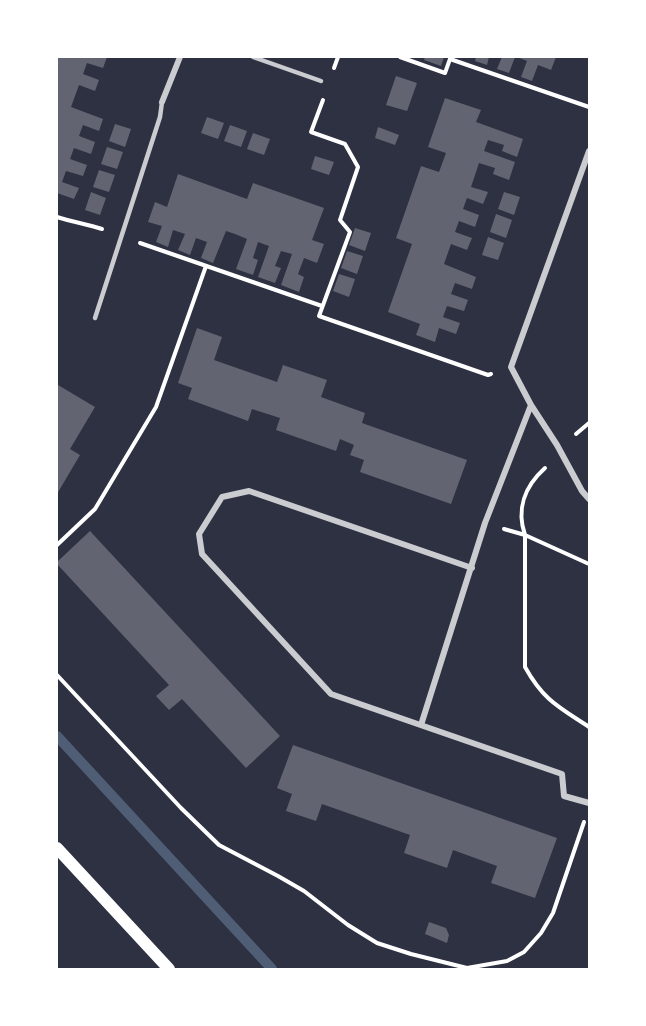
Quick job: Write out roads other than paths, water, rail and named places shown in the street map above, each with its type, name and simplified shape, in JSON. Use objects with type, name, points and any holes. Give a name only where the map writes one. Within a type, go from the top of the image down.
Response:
[{"type":"main road","points":[[57,849],[169,969]]},
{"type":"street","points":[[162,102],[180,57]]},
{"type":"street","points":[[589,151],[511,367],[531,405],[589,499]]},
{"type":"street","points":[[421,725],[485,523],[531,405]]},
{"type":"street","points":[[472,568],[249,491],[222,497],[199,534],[202,554],[331,694],[562,774],[564,796],[589,803]]},
{"type":"lane","points":[[253,57],[321,81]]},
{"type":"lane","points":[[95,318],[160,117],[162,102]]},
{"type":"waterway","points":[[57,736],[272,969]]}]
